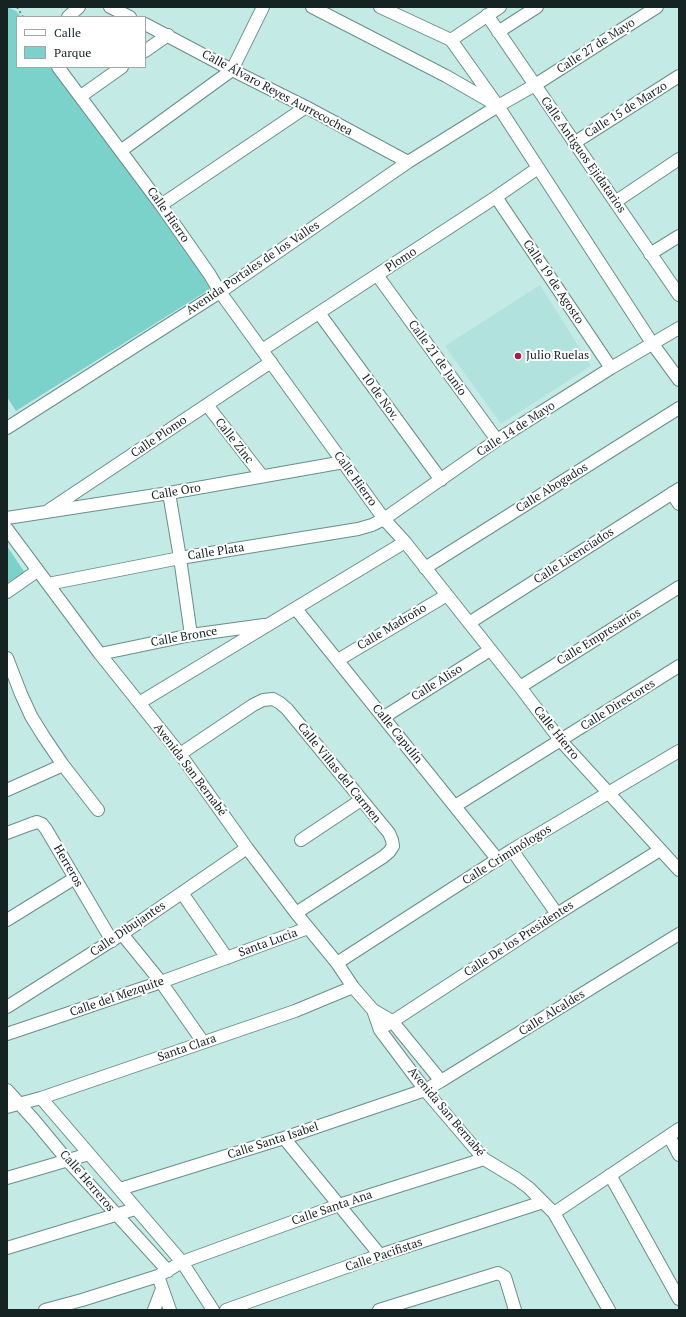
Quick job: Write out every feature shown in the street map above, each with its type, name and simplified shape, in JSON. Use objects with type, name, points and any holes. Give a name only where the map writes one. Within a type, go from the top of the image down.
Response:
[{"type":"street","points":[[69,16],[79,7]]},
{"type":"street","points":[[110,7],[128,16]]},
{"type":"street","points":[[122,150],[232,70],[263,7]]},
{"type":"street","points":[[312,7],[446,76],[498,106]]},
{"type":"street","points":[[380,7],[451,40],[498,106],[652,343],[679,380]]},
{"type":"street","points":[[451,40],[500,7]]},
{"type":"street","points":[[498,32],[537,7]]},
{"type":"street","name":"Calle 27 de Mayo","points":[[498,106],[535,85],[657,7]]},
{"type":"street","name":"Calle Antiguos Ejidatarios","points":[[487,15],[650,254],[679,294]]},
{"type":"street","name":"Calle Álvaro Reyes Aurrecochea","points":[[146,25],[306,107],[408,162]]},
{"type":"street","points":[[146,50],[168,36]]},
{"type":"street","name":"Calle Hierro","points":[[59,68],[122,150],[210,275],[220,292],[384,519],[405,542],[561,741],[679,870]]},
{"type":"street","points":[[80,96],[121,68]]},
{"type":"street","name":"Calle 15 de Marzo","points":[[574,143],[679,76]]},
{"type":"street","name":"Avenida Portales de los Valles","points":[[7,428],[220,292],[408,162],[498,106]]},
{"type":"street","points":[[161,205],[306,107]]},
{"type":"street","points":[[615,202],[679,159]]},
{"type":"street","name":"Plomo","points":[[262,350],[538,168]]},
{"type":"street","name":"Calle 19 de Agosto","points":[[496,197],[611,368]]},
{"type":"street","points":[[650,254],[679,236]]},
{"type":"street","name":"Calle 21 de Junio","points":[[377,275],[497,440]]},
{"type":"street","name":"10 de Nov.","points":[[319,313],[441,480]]},
{"type":"street","name":"Calle 14 de Mayo","points":[[384,519],[497,440],[611,368],[679,328]]},
{"type":"street","name":"Calle Plomo","points":[[46,512],[271,362]]},
{"type":"street","name":"Calle Zinc","points":[[207,405],[262,476]]},
{"type":"street","name":"Calle Abogados","points":[[425,568],[679,408]]},
{"type":"street","name":"Calle Oro","points":[[7,518],[169,493],[344,462]]},
{"type":"street","points":[[675,491],[679,504]]},
{"type":"street","name":"Calle Licenciados","points":[[469,623],[675,491]]},
{"type":"street","points":[[169,493],[191,635]]},
{"type":"street","name":"Calle Plata","points":[[48,584],[180,558],[358,529],[372,525],[384,519]]},
{"type":"street","name":"Avenida San Bernabé","points":[[7,529],[100,654],[180,754],[247,848],[296,913],[337,963],[353,987],[373,1010],[392,1021],[441,1081]]},
{"type":"street","name":"Calle Bronce","points":[[139,703],[405,542]]},
{"type":"street","points":[[7,592],[37,571]]},
{"type":"street","name":"Calle Empresarios","points":[[520,687],[679,587]]},
{"type":"street","name":"Calle Madroño","points":[[338,660],[447,595]]},
{"type":"street","name":"Calle Capulín","points":[[296,609],[498,860]]},
{"type":"street","name":"Calle Bronce","points":[[100,654],[191,635],[269,624]]},
{"type":"street","name":"Calle Aliso","points":[[384,717],[490,650]]},
{"type":"street","points":[[7,658],[31,716],[63,765],[98,810]]},
{"type":"street","name":"Calle Directores","points":[[455,806],[679,666]]},
{"type":"street","name":"Calle Villas del Carmen","points":[[180,754],[253,705],[263,700],[273,699],[287,709],[389,833],[393,846],[389,852],[296,913]]},
{"type":"street","name":"Calle Criminólogos","points":[[337,963],[512,850],[677,755]]},
{"type":"street","points":[[7,790],[63,765]]},
{"type":"street","points":[[301,840],[361,800]]},
{"type":"street","name":"Herreros","points":[[7,833],[38,822],[42,824],[112,941]]},
{"type":"street","name":"Calle Dibujantes","points":[[7,1007],[112,941],[247,848]]},
{"type":"street","points":[[512,850],[557,914]]},
{"type":"street","name":"Calle De los Presidentes","points":[[380,1030],[557,914],[660,850]]},
{"type":"street","points":[[7,920],[75,878]]},
{"type":"street","points":[[182,893],[227,958]]},
{"type":"street","name":"Santa Lucia","points":[[227,958],[308,928]]},
{"type":"street","points":[[122,934],[161,982],[203,1042]]},
{"type":"street","name":"Calle Alcaldes","points":[[425,1090],[679,934]]},
{"type":"street","name":"Calle del Mezquite","points":[[7,1034],[227,958]]},
{"type":"street","name":"Santa Clara","points":[[7,1107],[41,1098],[295,1011],[353,987]]},
{"type":"street","name":"Avenida San Bernabé","points":[[373,1010],[380,1030],[425,1090],[484,1159],[517,1178],[554,1213],[609,1310]]},
{"type":"street","name":"Calle Herreros","points":[[7,1090],[117,1215],[163,1273],[162,1289],[170,1310]]},
{"type":"street","name":"Calle Santa Isabel","points":[[120,1189],[284,1138],[425,1090]]},
{"type":"street","name":"Calle Herreros","points":[[41,1098],[182,1262],[213,1310]]},
{"type":"street","points":[[554,1213],[679,1129]]},
{"type":"street","points":[[668,1136],[679,1155]]},
{"type":"street","points":[[284,1138],[380,1256]]},
{"type":"street","points":[[7,1178],[89,1154]]},
{"type":"street","name":"Calle Santa Ana","points":[[163,1273],[182,1262],[339,1205],[484,1159]]},
{"type":"street","points":[[610,1175],[679,1299]]},
{"type":"street","name":"Calle Pacifistas","points":[[226,1310],[380,1256],[543,1202]]},
{"type":"street","points":[[7,1248],[135,1209]]},
{"type":"street","points":[[45,1310],[81,1305],[163,1273]]},
{"type":"street","points":[[379,1310],[411,1305],[498,1273],[505,1277],[515,1310]]},
{"type":"street","points":[[154,1310],[162,1289]]},
{"type":"path","points":[[17,7],[22,16]]},
{"type":"shaded area","name":"Julio Ruelas","points":[[540,285],[591,366],[501,424],[445,346]]},
{"type":"green space","points":[[7,7],[16,11],[20,16],[16,16],[16,68],[57,68],[191,255],[210,289],[16,411],[7,397]]},
{"type":"green space","points":[[7,546],[25,573],[7,583]]},
{"type":"place","name":"Julio Ruelas","points":[[518,356]]}]
